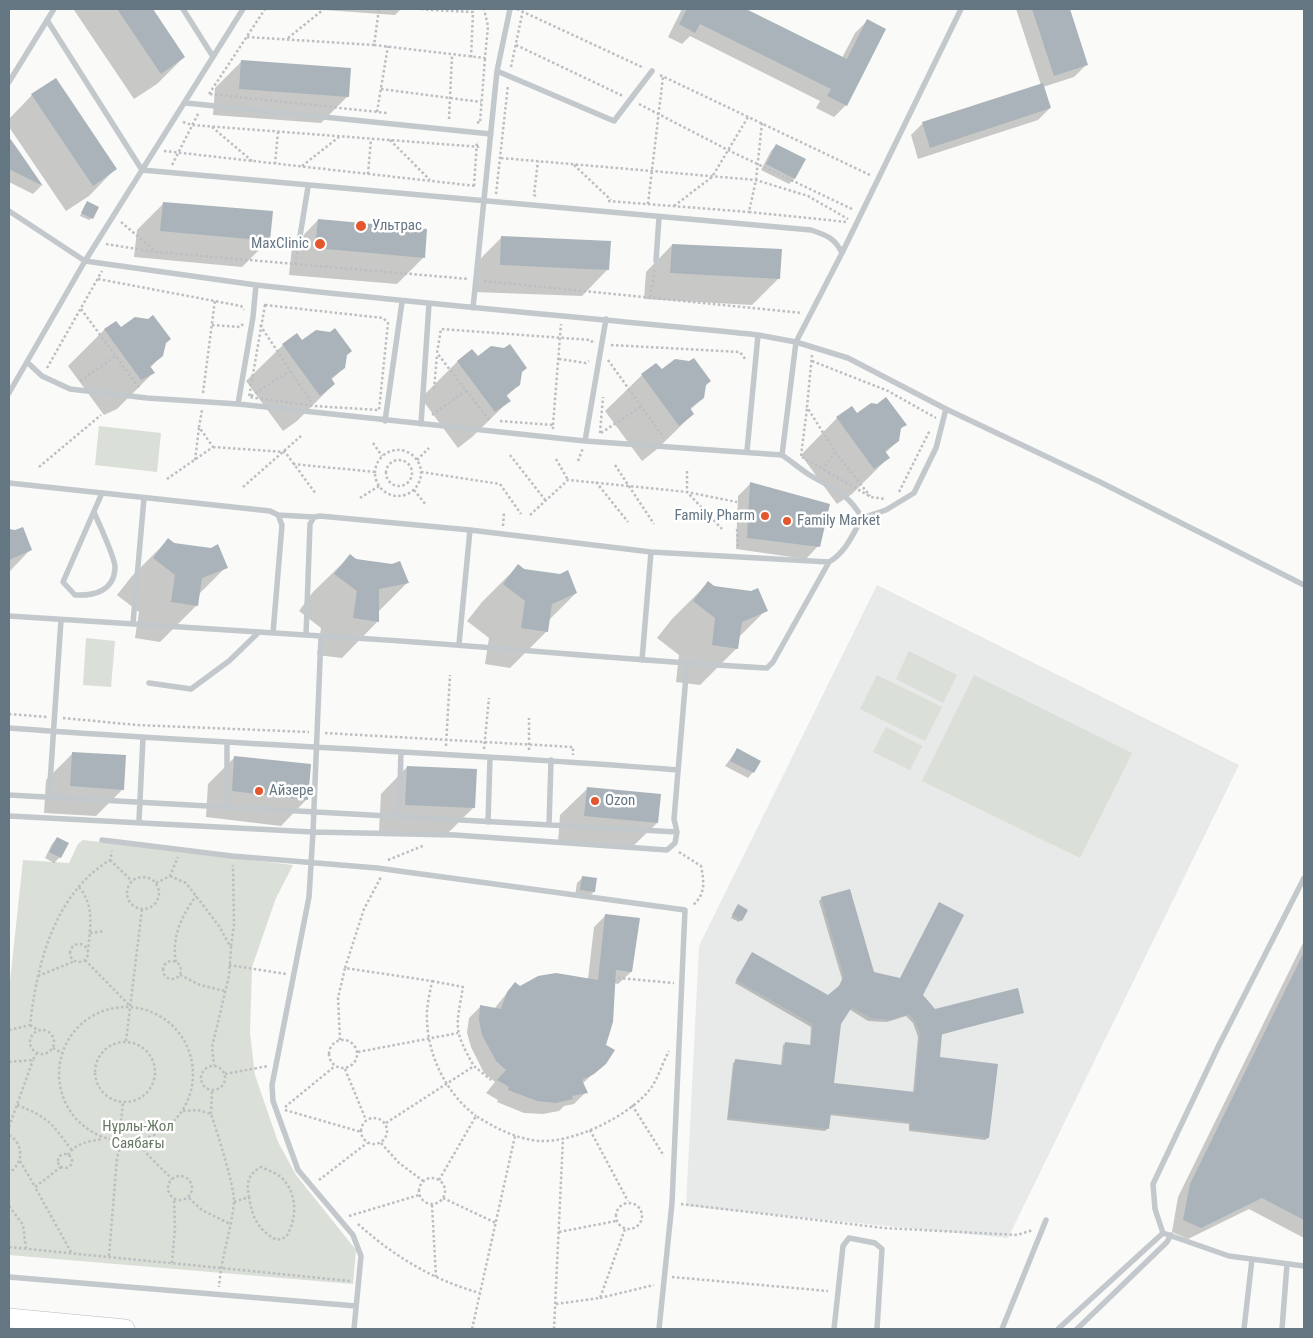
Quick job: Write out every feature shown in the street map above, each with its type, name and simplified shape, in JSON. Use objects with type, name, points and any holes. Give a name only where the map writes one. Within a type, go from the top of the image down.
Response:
[{"type":"main road","points":[[9,1318],[125,1329]]},
{"type":"lane","points":[[9,82],[54,9]]},
{"type":"lane","points":[[183,9],[212,55]]},
{"type":"lane","points":[[9,393],[85,261],[186,102],[212,55],[244,9]]},
{"type":"lane","points":[[472,308],[497,71],[510,9]]},
{"type":"lane","points":[[782,454],[796,342],[842,253],[961,9]]},
{"type":"lane","points":[[47,20],[142,170]]},
{"type":"lane","points":[[497,71],[614,121],[632,100],[652,71]]},
{"type":"lane","points":[[186,102],[491,134]]},
{"type":"lane","points":[[142,170],[495,204],[811,230],[826,234],[836,241],[842,253]]},
{"type":"lane","points":[[300,236],[308,187]]},
{"type":"lane","points":[[9,211],[85,261],[256,285],[402,302],[606,319],[796,342],[848,358],[946,409],[1100,482],[1304,585]]},
{"type":"lane","points":[[656,261],[659,218]]},
{"type":"lane","points":[[238,404],[253,316],[256,285]]},
{"type":"lane","points":[[385,421],[402,302]]},
{"type":"lane","points":[[420,424],[429,304]]},
{"type":"lane","points":[[585,441],[606,319]]},
{"type":"lane","points":[[747,451],[758,336]]},
{"type":"lane","points":[[28,362],[42,376],[70,389],[203,403],[238,404],[585,441],[782,454],[807,473],[837,489],[855,504],[862,518]]},
{"type":"lane","points":[[9,616],[459,644],[687,664],[767,668],[773,662],[829,562],[836,558],[847,546],[862,518],[886,510],[914,493],[936,448],[946,409]]},
{"type":"lane","points":[[9,483],[270,511],[278,516],[314,517],[470,530],[651,552],[829,562]]},
{"type":"lane","points":[[94,512],[116,567],[110,584],[94,596],[75,595],[63,582],[94,512],[102,494]]},
{"type":"lane","points":[[133,623],[144,498]]},
{"type":"lane","points":[[273,633],[282,525],[278,516]]},
{"type":"lane","points":[[306,635],[310,524],[314,517]]},
{"type":"lane","points":[[459,644],[470,530]]},
{"type":"lane","points":[[642,660],[651,552]]},
{"type":"lane","points":[[49,798],[61,620]]},
{"type":"lane","points":[[149,684],[191,688],[229,661],[259,632]]},
{"type":"lane","points":[[321,636],[309,897],[293,974],[287,1017],[272,1084],[273,1100],[298,1170],[353,1234],[361,1256],[354,1329]]},
{"type":"lane","points":[[9,816],[139,821],[313,832],[455,836],[667,850],[675,843],[677,832],[674,819],[687,664]]},
{"type":"lane","points":[[9,728],[142,738],[487,758],[572,761],[678,770]]},
{"type":"lane","points":[[139,821],[142,738]]},
{"type":"lane","points":[[227,742],[227,808]]},
{"type":"lane","points":[[399,818],[401,752]]},
{"type":"lane","points":[[487,758],[488,822]]},
{"type":"lane","points":[[549,825],[551,760]]},
{"type":"lane","points":[[9,796],[677,832]]},
{"type":"lane","points":[[102,840],[232,856],[377,868],[685,910],[672,1203],[658,1329]]},
{"type":"lane","points":[[1163,1233],[1155,1209],[1153,1184],[1219,1045],[1304,878]]},
{"type":"lane","points":[[1002,1329],[1045,1223]]},
{"type":"lane","points":[[1163,1233],[1229,1256],[1304,1266]]},
{"type":"lane","points":[[1058,1329],[1163,1233]]},
{"type":"lane","points":[[1077,1329],[1167,1242],[1170,1235]]},
{"type":"lane","points":[[834,1329],[836,1292],[845,1241],[849,1238],[879,1244],[882,1249],[877,1329]]},
{"type":"lane","points":[[1244,1329],[1252,1259]]},
{"type":"lane","points":[[1282,1329],[1288,1264]]},
{"type":"lane","points":[[9,1277],[356,1306]]},
{"type":"path","points":[[168,173],[203,104],[264,9]]},
{"type":"path","points":[[287,39],[324,9]]},
{"type":"path","points":[[374,45],[379,9]]},
{"type":"path","points":[[422,9],[473,12],[471,58]]},
{"type":"path","points":[[472,122],[480,123],[488,26],[484,9]]},
{"type":"path","points":[[516,9],[523,10],[878,179]]},
{"type":"path","points":[[495,204],[509,76],[523,10]]},
{"type":"path","points":[[246,37],[388,46],[471,58],[485,58]]},
{"type":"path","points":[[516,45],[632,100],[756,164],[861,214]]},
{"type":"path","points":[[377,112],[388,46]]},
{"type":"path","points":[[449,119],[452,55]]},
{"type":"path","points":[[648,204],[663,76]]},
{"type":"path","points":[[380,89],[481,102]]},
{"type":"path","points":[[210,94],[395,114]]},
{"type":"path","points":[[659,218],[712,177],[748,117]]},
{"type":"path","points":[[440,118],[457,120]]},
{"type":"path","points":[[175,119],[192,125],[489,148]]},
{"type":"path","points":[[749,212],[756,180],[756,164],[762,123]]},
{"type":"path","points":[[211,126],[252,161]]},
{"type":"path","points":[[275,164],[278,132]]},
{"type":"path","points":[[473,202],[478,132]]},
{"type":"path","points":[[302,166],[340,136]]},
{"type":"path","points":[[368,174],[371,139]]},
{"type":"path","points":[[390,140],[431,181]]},
{"type":"path","points":[[155,150],[484,187]]},
{"type":"path","points":[[501,158],[756,180],[808,196],[856,223]]},
{"type":"path","points":[[538,161],[534,195],[544,196]]},
{"type":"path","points":[[574,165],[612,201]]},
{"type":"path","points":[[603,201],[749,212],[856,223]]},
{"type":"path","points":[[113,216],[156,252]]},
{"type":"path","points":[[295,264],[300,236]]},
{"type":"path","points":[[97,243],[156,252],[474,280],[811,314]]},
{"type":"path","points":[[650,298],[656,261]]},
{"type":"path","points":[[54,373],[47,369],[106,264]]},
{"type":"path","points":[[98,279],[241,306],[246,315]]},
{"type":"path","points":[[194,394],[203,394],[216,300]]},
{"type":"path","points":[[265,305],[382,318],[388,323],[379,410],[314,406],[249,397],[265,305]]},
{"type":"path","points":[[81,309],[142,391]]},
{"type":"path","points":[[253,316],[261,325],[319,413]]},
{"type":"path","points":[[212,325],[240,327],[244,322]]},
{"type":"path","points":[[489,420],[437,353],[441,329],[591,340],[594,345]]},
{"type":"path","points":[[553,438],[561,338]]},
{"type":"path","points":[[608,351],[609,345],[740,352],[748,365]]},
{"type":"path","points":[[801,456],[813,347]]},
{"type":"path","points":[[75,385],[116,356]]},
{"type":"path","points":[[606,366],[607,357],[664,438]]},
{"type":"path","points":[[559,359],[586,363],[592,359]]},
{"type":"path","points":[[812,361],[888,391],[936,418]]},
{"type":"path","points":[[238,404],[290,371]]},
{"type":"path","points":[[441,416],[432,414],[466,390]]},
{"type":"path","points":[[602,434],[603,395]]},
{"type":"path","points":[[195,460],[203,403]]},
{"type":"path","points":[[585,441],[602,434],[642,406]]},
{"type":"path","points":[[807,407],[836,452],[871,497]]},
{"type":"path","points":[[39,467],[100,415]]},
{"type":"path","points":[[480,419],[553,426]]},
{"type":"path","points":[[199,427],[214,447]]},
{"type":"path","points":[[898,493],[932,427]]},
{"type":"path","points":[[243,487],[301,436]]},
{"type":"path","points":[[654,437],[673,438]]},
{"type":"path","points":[[373,443],[382,456]]},
{"type":"path","points":[[783,446],[871,497],[884,500],[891,496]]},
{"type":"path","points":[[167,479],[214,447],[285,452]]},
{"type":"path","points":[[417,460],[429,448]]},
{"type":"path","points":[[394,450],[400,450],[407,452],[417,460],[421,472],[418,485],[414,490],[402,496],[396,496],[379,486],[375,472],[382,456],[394,450]]},
{"type":"path","points":[[285,452],[316,494]]},
{"type":"path","points":[[823,469],[836,452]]},
{"type":"path","points":[[510,455],[546,501]]},
{"type":"path","points":[[400,459],[409,464],[413,474],[408,483],[398,486],[389,482],[385,472],[390,463],[400,459]]},
{"type":"path","points":[[556,459],[568,480]]},
{"type":"path","points":[[293,464],[375,472]]},
{"type":"path","points":[[615,465],[654,524]]},
{"type":"path","points":[[687,471],[687,492],[722,529]]},
{"type":"path","points":[[421,472],[500,484],[521,514]]},
{"type":"path","points":[[530,515],[568,480],[687,492],[737,502]]},
{"type":"path","points":[[596,482],[628,522]]},
{"type":"path","points":[[360,498],[379,486]]},
{"type":"path","points":[[414,490],[426,505]]},
{"type":"path","points":[[502,534],[504,513]]},
{"type":"path","points":[[737,529],[738,556]]},
{"type":"path","points":[[446,755],[450,675]]},
{"type":"path","points":[[487,758],[485,742],[489,698]]},
{"type":"path","points":[[9,714],[155,726],[316,732],[574,747],[572,761]]},
{"type":"path","points":[[528,759],[529,718]]},
{"type":"path","points":[[30,1025],[44,952],[58,919],[79,887],[95,869],[110,860],[113,842]]},
{"type":"path","points":[[377,868],[390,858],[428,843]]},
{"type":"path","points":[[156,883],[170,876],[179,850]]},
{"type":"path","points":[[667,850],[683,853],[701,866],[704,884],[699,900],[685,910]]},
{"type":"path","points":[[214,1065],[212,1047],[225,991],[234,924],[232,856]]},
{"type":"path","points":[[110,860],[133,881]]},
{"type":"path","points":[[340,1040],[338,998],[345,968],[364,908],[386,870]]},
{"type":"path","points":[[170,876],[186,883],[219,926],[231,948]]},
{"type":"path","points":[[145,877],[156,883],[159,888],[158,901],[154,906],[142,910],[131,904],[127,892],[133,881],[145,877]]},
{"type":"path","points":[[79,887],[88,900],[92,917],[85,960]]},
{"type":"path","points":[[180,974],[181,968],[176,962],[174,951],[176,939],[182,920],[196,896]]},
{"type":"path","points":[[126,1041],[142,910]]},
{"type":"path","points":[[90,933],[105,931]]},
{"type":"path","points":[[75,962],[70,952],[73,946],[83,945],[88,950]]},
{"type":"path","points":[[38,976],[85,960]]},
{"type":"path","points":[[85,960],[131,1007]]},
{"type":"path","points":[[176,962],[166,963],[163,973],[171,979],[180,974]]},
{"type":"path","points":[[229,965],[293,974]]},
{"type":"path","points":[[345,968],[463,987],[457,1025],[460,1041],[474,1066],[491,1080]]},
{"type":"path","points":[[180,974],[200,985],[225,991]]},
{"type":"path","points":[[618,978],[674,983],[674,991]]},
{"type":"path","points":[[432,981],[426,1018],[430,1044],[447,1085],[459,1104],[493,1127],[515,1136],[540,1141],[563,1138],[590,1130],[621,1114],[650,1088],[670,1049]]},
{"type":"path","points":[[131,1007],[155,1013],[176,1029],[186,1043],[192,1060],[194,1078],[190,1095],[183,1111],[171,1124],[157,1134],[140,1140],[121,1141],[105,1138],[89,1131],[76,1119],[66,1105],[60,1088],[59,1070],[62,1053],[70,1037],[81,1024],[96,1014],[112,1008],[131,1007]]},
{"type":"path","points":[[9,1030],[30,1025],[38,1030],[48,1031],[54,1038],[53,1048],[46,1054],[36,1053],[30,1046],[30,1041],[38,1030]]},
{"type":"path","points":[[358,1052],[458,1033]]},
{"type":"path","points":[[340,1040],[352,1042],[358,1052],[356,1062],[344,1068],[334,1066],[329,1057],[331,1046],[340,1040]]},
{"type":"path","points":[[126,1041],[142,1046],[148,1052],[152,1058],[155,1074],[154,1082],[145,1095],[131,1102],[123,1103],[115,1101],[102,1092],[97,1086],[94,1070],[99,1055],[104,1049],[118,1042],[126,1041]]},
{"type":"path","points":[[53,1048],[62,1053]]},
{"type":"path","points":[[9,1126],[36,1053]]},
{"type":"path","points":[[9,1062],[33,1060]]},
{"type":"path","points":[[225,1074],[277,1064]]},
{"type":"path","points":[[214,1065],[223,1070],[225,1074],[224,1084],[217,1090],[204,1086],[200,1077],[205,1068],[214,1065]]},
{"type":"path","points":[[334,1066],[282,1111],[361,1132],[367,1143]]},
{"type":"path","points":[[386,1123],[474,1066]]},
{"type":"path","points":[[344,1068],[366,1120],[361,1132]]},
{"type":"path","points":[[194,1078],[200,1077]]},
{"type":"path","points":[[212,1090],[211,1114],[219,1135],[234,1202],[220,1268],[219,1294]]},
{"type":"path","points":[[109,1256],[123,1103]]},
{"type":"path","points":[[17,1105],[49,1120],[71,1149]]},
{"type":"path","points":[[632,1105],[667,1161]]},
{"type":"path","points":[[183,1111],[198,1110],[211,1114]]},
{"type":"path","points":[[439,1180],[476,1116]]},
{"type":"path","points":[[366,1120],[376,1117],[386,1123]]},
{"type":"path","points":[[318,1181],[367,1143],[380,1145],[388,1136],[386,1123]]},
{"type":"path","points":[[590,1130],[629,1202],[638,1205],[643,1217],[637,1227],[625,1229]]},
{"type":"path","points":[[9,1135],[18,1144],[20,1160],[71,1252]]},
{"type":"path","points":[[472,1329],[515,1136]]},
{"type":"path","points":[[68,1155],[71,1149],[86,1141],[105,1138]]},
{"type":"path","points":[[554,1329],[563,1138]]},
{"type":"path","points":[[140,1140],[145,1152],[172,1179]]},
{"type":"path","points":[[381,1143],[399,1163],[423,1181]]},
{"type":"path","points":[[63,1154],[68,1155],[71,1160],[66,1168],[58,1162],[59,1157],[63,1154]]},
{"type":"path","points":[[9,1173],[20,1160]]},
{"type":"path","points":[[34,1187],[61,1166]]},
{"type":"path","points":[[261,1166],[282,1178],[290,1193],[295,1212],[292,1227],[286,1237],[277,1240],[264,1233],[254,1220],[249,1197],[246,1184],[253,1171],[261,1166]]},
{"type":"path","points":[[314,1174],[321,1186]]},
{"type":"path","points":[[172,1263],[175,1228],[174,1200],[167,1187],[172,1179],[181,1176],[189,1180],[192,1189],[188,1198],[174,1200]]},
{"type":"path","points":[[431,1177],[439,1180],[446,1190],[443,1198],[432,1205],[422,1201],[418,1192],[423,1181],[431,1177]]},
{"type":"path","points":[[349,1216],[419,1195]]},
{"type":"path","points":[[234,1202],[249,1197]]},
{"type":"path","points":[[188,1198],[202,1210],[230,1224]]},
{"type":"path","points":[[443,1198],[496,1223]]},
{"type":"path","points":[[616,1221],[617,1209],[629,1202]]},
{"type":"path","points":[[672,1203],[884,1228],[1017,1235],[1045,1223]]},
{"type":"path","points":[[432,1205],[436,1277]]},
{"type":"path","points":[[9,1206],[23,1225],[26,1248]]},
{"type":"path","points":[[343,1210],[385,1248],[417,1269],[480,1293]]},
{"type":"path","points":[[559,1232],[616,1221]]},
{"type":"path","points":[[616,1221],[625,1229]]},
{"type":"path","points":[[600,1298],[625,1229]]},
{"type":"path","points":[[9,1247],[359,1282]]},
{"type":"path","points":[[663,1276],[836,1292]]},
{"type":"path","points":[[556,1304],[619,1295],[656,1284]]},
{"type":"shaded area","points":[[877,585],[1239,765],[1008,1238],[686,1206],[699,946]]},
{"type":"green space","points":[[99,426],[161,433],[157,472],[95,465]]},
{"type":"green space","points":[[86,638],[115,641],[111,687],[83,685]]},
{"type":"green space","points":[[909,651],[957,675],[943,703],[896,679]]},
{"type":"green space","points":[[877,675],[942,707],[925,741],[860,709]]},
{"type":"green space","points":[[974,675],[1132,753],[1080,858],[922,781]]},
{"type":"green space","points":[[886,727],[922,746],[910,770],[873,752]]},
{"type":"green space","name":"Нұрлы-Жол Саябағы","points":[[83,840],[293,865],[276,898],[252,967],[250,1033],[255,1075],[278,1142],[296,1175],[356,1250],[353,1284],[9,1255],[9,991],[23,860],[69,863],[78,844]]},
{"type":"building","points":[[117,9],[153,9],[185,57],[161,74]]},
{"type":"building","points":[[687,9],[746,9],[847,59],[867,19],[886,29],[847,106],[827,96],[831,89],[700,24],[695,33],[679,24]]},
{"type":"building","points":[[1032,9],[1070,9],[1088,65],[1054,76]]},
{"type":"building","points":[[241,60],[351,68],[349,97],[239,89]]},
{"type":"building","points":[[56,78],[117,169],[93,186],[31,94]]},
{"type":"building","points":[[1043,83],[1051,108],[930,148],[922,122]]},
{"type":"building","points":[[9,137],[19,151],[43,186],[9,169]]},
{"type":"building","points":[[776,144],[806,159],[795,179],[766,164]]},
{"type":"building","points":[[87,201],[99,207],[93,219],[81,213]]},
{"type":"building","points":[[163,202],[273,211],[270,241],[160,231]]},
{"type":"building","points":[[318,219],[427,229],[425,258],[315,248]]},
{"type":"building","points":[[501,236],[611,241],[609,270],[500,265]]},
{"type":"building","points":[[672,244],[782,249],[780,279],[670,273]]},
{"type":"building","points":[[153,315],[171,339],[166,343],[163,356],[150,366],[155,373],[141,380],[104,329],[116,321],[121,327],[135,317],[148,319]]},
{"type":"building","points":[[335,328],[352,351],[347,355],[345,368],[331,378],[335,384],[320,396],[282,344],[297,333],[302,340],[316,330],[330,332]]},
{"type":"building","points":[[510,344],[527,368],[522,372],[520,385],[506,395],[511,401],[495,412],[457,361],[472,349],[478,356],[491,346],[504,348]]},
{"type":"building","points":[[694,358],[711,381],[706,385],[704,398],[690,408],[694,414],[679,426],[641,374],[656,363],[662,369],[675,359],[689,361]]},
{"type":"building","points":[[886,397],[907,425],[901,428],[899,441],[885,451],[890,458],[874,469],[836,417],[852,406],[857,413],[871,403],[877,404]]},
{"type":"building","name":"Family Market","points":[[750,482],[830,504],[820,547],[747,538]]},
{"type":"building","points":[[23,527],[32,550],[9,560],[9,529],[15,530]]},
{"type":"building","points":[[168,538],[174,543],[211,548],[218,544],[228,568],[202,578],[198,606],[171,602],[175,575],[153,558]]},
{"type":"building","points":[[350,554],[356,559],[392,564],[400,561],[409,583],[379,589],[379,622],[353,618],[357,591],[334,574]]},
{"type":"building","points":[[518,564],[524,569],[560,574],[568,570],[577,593],[552,604],[548,632],[521,628],[525,601],[503,584]]},
{"type":"building","points":[[708,581],[714,586],[751,591],[758,588],[768,611],[742,622],[738,649],[712,645],[715,618],[693,601]]},
{"type":"building","points":[[737,748],[761,761],[754,773],[730,761]]},
{"type":"building","points":[[72,752],[126,755],[124,790],[70,786]]},
{"type":"building","points":[[234,756],[311,764],[308,800],[232,791]]},
{"type":"building","points":[[407,766],[477,769],[475,808],[405,805]]},
{"type":"building","points":[[587,787],[661,794],[658,823],[584,816]]},
{"type":"building","points":[[57,837],[69,843],[61,858],[49,852]]},
{"type":"building","points":[[582,876],[597,878],[595,892],[580,890]]},
{"type":"building","points":[[850,889],[874,972],[900,978],[939,902],[964,915],[923,995],[935,1009],[1018,988],[1024,1013],[942,1034],[940,1057],[998,1064],[989,1138],[910,1129],[911,1122],[831,1113],[829,1129],[728,1118],[735,1059],[783,1065],[785,1042],[811,1045],[813,1024],[736,980],[752,952],[828,995],[840,985],[844,976],[821,897]],"holes":[[[852,1007],[871,1018],[891,1020],[909,1014],[915,1021],[920,1033],[915,1092],[834,1083],[841,1024]]]},
{"type":"building","points":[[738,904],[748,910],[742,921],[732,915]]},
{"type":"building","points":[[605,914],[640,918],[632,972],[616,970],[613,1022],[606,1045],[615,1050],[606,1064],[594,1074],[582,1080],[588,1093],[572,1096],[573,1099],[556,1103],[537,1101],[508,1090],[509,1087],[497,1080],[506,1070],[496,1061],[482,1035],[479,1020],[480,1005],[501,1009],[507,992],[515,982],[520,986],[538,976],[556,973],[598,980]]},
{"type":"building","points":[[1304,952],[1304,1220],[1262,1198],[1201,1228],[1183,1220],[1190,1184]]},
{"type":"place","name":"Ультрас","points":[[361,226]]},
{"type":"place","name":"MaxClinic","points":[[320,244]]},
{"type":"place","name":"Family Pharm","points":[[765,516]]},
{"type":"place","name":"Family Market","points":[[787,521]]},
{"type":"place","name":"Айзере","points":[[259,791]]},
{"type":"place","name":"Ozon","points":[[595,801]]}]
